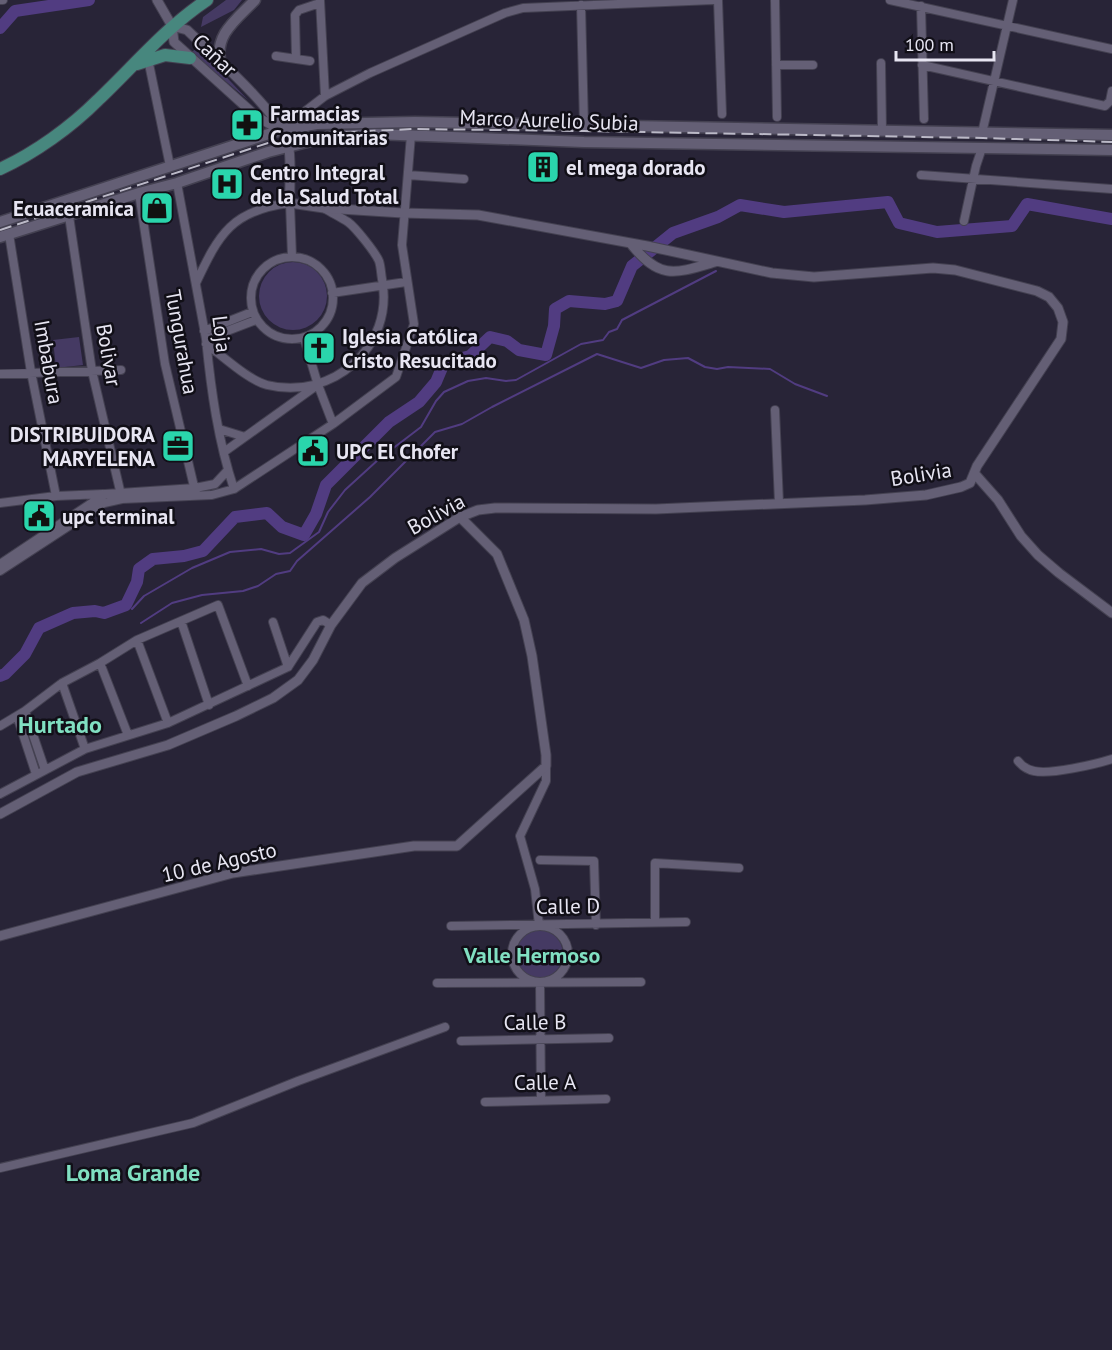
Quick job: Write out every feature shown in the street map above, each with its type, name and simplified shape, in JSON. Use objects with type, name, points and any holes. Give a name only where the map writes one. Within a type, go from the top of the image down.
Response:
[{"type":"main road","points":[[0,169],[32,151],[87,111],[172,26],[207,0]]},
{"type":"main road","points":[[221,64],[219,47],[224,34],[255,0]]},
{"type":"main road","points":[[130,67],[148,59],[174,54],[190,58]]},
{"type":"main road","points":[[302,115],[307,126]]},
{"type":"main road","points":[[249,140],[254,137],[258,129],[257,117]]},
{"type":"main road","name":"Marco Aurelio Subia","points":[[0,222],[249,140],[281,130],[307,126],[415,122],[1112,135]]},
{"type":"main road","name":"Marco Aurelio Subia","points":[[4,236],[288,146],[331,136],[411,135],[584,142],[1112,150]]},
{"type":"street","points":[[281,130],[325,96],[370,73],[505,13],[523,8],[604,2],[716,0],[722,114]]},
{"type":"street","points":[[775,0],[777,117]]},
{"type":"street","points":[[890,0],[1112,50]]},
{"type":"street","points":[[982,133],[1013,0]]},
{"type":"street","points":[[296,58],[295,15],[299,10],[320,2],[325,96]]},
{"type":"street","points":[[159,4],[172,26]]},
{"type":"street","points":[[581,5],[584,125]]},
{"type":"street","points":[[921,6],[924,119]]},
{"type":"street","name":"Cañar","points":[[281,130],[257,117],[190,58],[174,42],[172,26],[187,30],[266,109],[281,130],[288,146],[292,256]]},
{"type":"street","points":[[276,56],[310,61]]},
{"type":"street","points":[[148,59],[170,166]]},
{"type":"street","points":[[881,63],[882,131]]},
{"type":"street","points":[[776,65],[813,65]]},
{"type":"street","points":[[922,65],[1104,106],[1110,101],[1112,91]]},
{"type":"street","points":[[0,500],[105,494],[195,492],[212,495],[234,489],[333,424],[398,375],[414,323],[402,245],[411,135]]},
{"type":"street","points":[[964,221],[982,148]]},
{"type":"street","points":[[408,175],[464,179]]},
{"type":"street","points":[[921,175],[1112,189]]},
{"type":"street","name":"Loja","points":[[177,183],[196,283],[219,429],[234,489]]},
{"type":"street","name":"Tungurahua","points":[[139,193],[165,364],[195,492]]},
{"type":"street","points":[[196,283],[215,243],[232,224],[250,212],[269,205],[290,203],[324,208],[478,215],[647,246],[772,273],[814,277],[933,268],[955,270],[1036,291],[1049,297],[1058,308],[1063,322],[1061,339],[977,466],[975,474],[998,500],[1021,536],[1038,555],[1112,613]]},
{"type":"street","points":[[224,452],[318,385],[347,370],[364,354],[375,336],[384,311],[384,286],[379,261],[350,224],[324,208]]},
{"type":"street","name":"Bolivar","points":[[69,216],[92,371],[121,495]]},
{"type":"street","name":"Imbabura","points":[[4,236],[56,496]]},
{"type":"street","points":[[631,244],[654,267],[673,272],[717,261]]},
{"type":"street","points":[[292,256],[306,259],[319,267],[328,279],[332,293],[332,307],[326,320],[317,331],[304,338],[289,340],[274,336],[262,327],[254,316],[251,292],[258,274],[273,261],[292,256]]},
{"type":"street","points":[[332,293],[406,282]]},
{"type":"street","points":[[254,316],[205,338],[247,374],[265,384],[289,388],[318,385]]},
{"type":"street","points":[[304,338],[333,424]]},
{"type":"street","points":[[0,374],[121,370]]},
{"type":"street","points":[[775,410],[779,503]]},
{"type":"street","points":[[219,429],[245,437]]},
{"type":"street","points":[[195,492],[215,484],[228,470]]},
{"type":"street","name":"Bolivia","points":[[0,814],[76,772],[168,745],[273,698],[298,680],[313,660],[331,625],[362,583],[395,558],[460,517],[478,510],[495,508],[656,509],[926,495],[961,488],[970,483],[975,474]]},
{"type":"street","points":[[0,564],[105,494]]},
{"type":"street","points":[[0,571],[104,503],[121,495]]},
{"type":"street","points":[[460,517],[497,554],[524,620],[532,656],[546,755],[546,781],[520,836],[535,889],[539,925]]},
{"type":"street","points":[[0,726],[25,711],[62,683],[137,640],[218,605],[249,686]]},
{"type":"street","points":[[0,794],[85,749],[168,723],[288,667],[317,622],[323,620],[331,625]]},
{"type":"street","points":[[181,621],[209,705]]},
{"type":"street","points":[[273,622],[288,667]]},
{"type":"street","points":[[137,640],[168,723]]},
{"type":"street","points":[[100,663],[128,735]]},
{"type":"street","points":[[62,683],[85,749]]},
{"type":"street","points":[[25,711],[45,770]]},
{"type":"street","points":[[17,716],[36,774]]},
{"type":"street","points":[[25,742],[34,738]]},
{"type":"street","points":[[1018,761],[1036,772],[1112,759]]},
{"type":"street","name":"10 de Agosto","points":[[0,936],[233,873],[414,846],[450,847],[461,843],[500,805],[546,766]]},
{"type":"street","points":[[540,860],[594,861],[596,925]]},
{"type":"street","points":[[655,922],[655,863],[739,868]]},
{"type":"street","name":"Calle D","points":[[451,926],[686,922]]},
{"type":"street","points":[[539,925],[554,929],[561,934],[568,957],[561,972],[554,978],[540,982],[525,978],[518,972],[512,958],[512,950],[518,936],[524,930],[539,925]]},
{"type":"street","points":[[540,982],[541,1100]]},
{"type":"street","points":[[437,983],[640,982]]},
{"type":"street","points":[[0,1168],[193,1123],[298,1081],[445,1027]]},
{"type":"street","name":"Calle B","points":[[461,1041],[609,1038]]},
{"type":"street","name":"Calle A","points":[[484,1102],[606,1099]]},
{"type":"shaded area","points":[[226,0],[242,0],[234,10],[201,27],[203,17]]},
{"type":"shaded area","points":[[197,48],[200,49],[248,100],[193,54]]},
{"type":"shaded area","points":[[293,262],[306,265],[317,272],[324,283],[327,296],[324,309],[317,320],[306,327],[293,330],[280,327],[269,320],[262,309],[259,296],[262,283],[269,272],[280,265]]},
{"type":"shaded area","points":[[79,337],[83,365],[56,368],[53,340]]},
{"type":"shaded area","points":[[539,930],[556,937],[563,954],[556,971],[539,978],[522,971],[515,954],[522,937]]},
{"type":"waterway","points":[[0,28],[15,11],[89,0]]},
{"type":"waterway","points":[[0,676],[5,674],[25,654],[39,628],[73,613],[95,611],[104,613],[126,605],[137,582],[139,569],[153,559],[184,556],[203,551],[235,517],[267,513],[282,527],[304,535],[316,514],[326,485],[389,422],[419,402],[436,382],[444,363],[470,356],[490,337],[507,341],[519,350],[546,355],[554,326],[555,309],[569,301],[605,304],[617,301],[632,266],[673,233],[718,217],[740,205],[784,212],[888,202],[899,223],[937,232],[1012,226],[1027,204],[1112,219]]},
{"type":"waterway","points":[[132,609],[144,596],[192,568],[230,552],[261,549],[279,554],[290,553],[319,532],[328,512],[345,490],[379,459],[421,427],[444,392],[468,381],[486,378],[516,380],[581,344],[603,340],[609,332],[617,329],[622,320],[716,271]]},
{"type":"waterway","points":[[141,623],[172,603],[202,595],[243,591],[258,586],[276,574],[290,571],[297,561],[370,497],[435,432],[462,424],[597,354],[641,368],[664,360],[688,358],[705,367],[717,369],[728,367],[770,369],[795,384],[827,396]]},
{"type":"railway","points":[[0,230],[268,143],[350,132],[413,129],[584,131],[1112,142]]},
{"type":"place","name":"Farmacias Comunitarias","points":[[247,125]]},
{"type":"place","name":"el mega dorado","points":[[543,167]]},
{"type":"place","name":"Centro Integral de la Salud Total","points":[[227,184]]},
{"type":"place","name":"Ecuaceramica","points":[[157,208]]},
{"type":"place","name":"Iglesia Católica Cristo Resucitado","points":[[319,348]]},
{"type":"place","name":"DISTRIBUIDORA MARYELENA","points":[[178,446]]},
{"type":"place","name":"UPC El Chofer","points":[[313,451]]},
{"type":"place","name":"upc terminal","points":[[39,516]]},
{"type":"district","name":"Hurtado","points":[[60,724]]},
{"type":"district","name":"Valle Hermoso","points":[[532,955]]},
{"type":"district","name":"Loma Grande","points":[[133,1172]]}]
